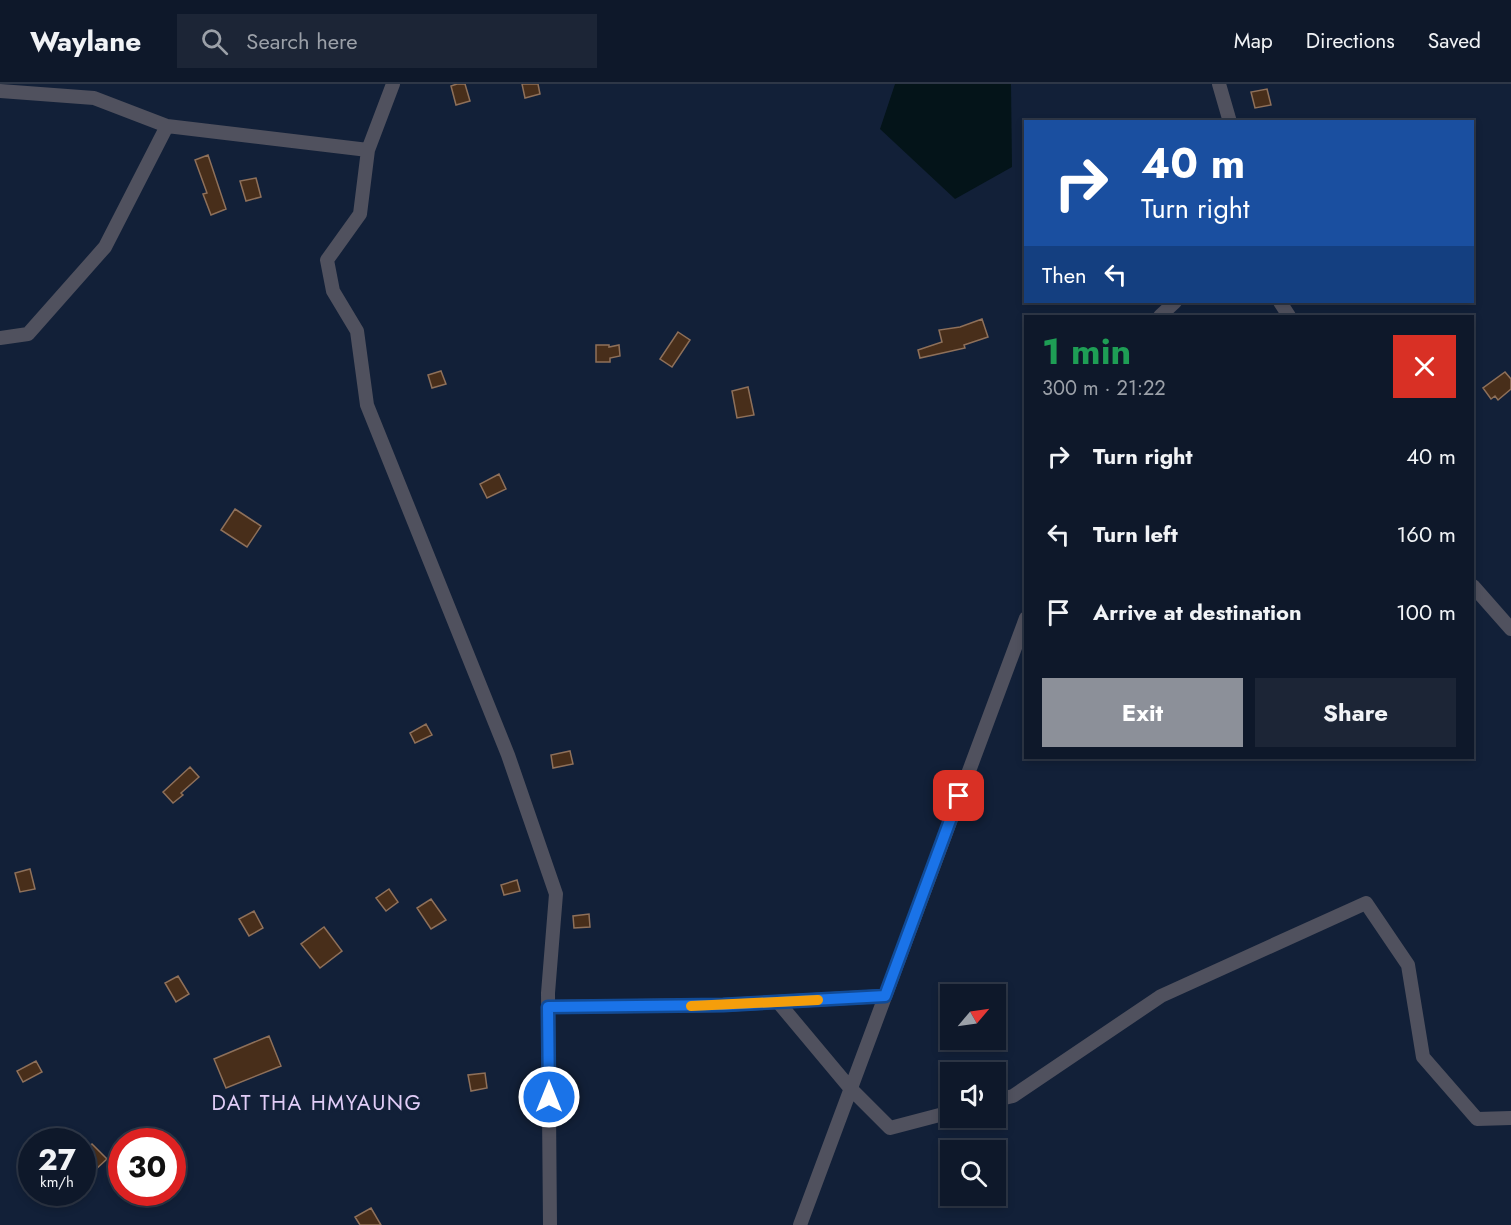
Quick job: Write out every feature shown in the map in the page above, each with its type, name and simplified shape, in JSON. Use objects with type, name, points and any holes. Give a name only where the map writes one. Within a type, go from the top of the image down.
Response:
[{"type":"street","points":[[393,84],[368,150],[360,214],[327,260],[333,291],[357,331],[367,405],[508,755],[556,894],[548,1007],[550,1225]]},
{"type":"street","points":[[1219,84],[1229,120]]},
{"type":"street","points":[[0,91],[94,98],[167,126],[368,150]]},
{"type":"street","points":[[0,338],[28,334],[105,247],[167,126]]},
{"type":"street","points":[[1161,315],[1175,303]]},
{"type":"street","points":[[1474,587],[1511,629]]},
{"type":"street","points":[[800,1225],[1024,623]]},
{"type":"street","points":[[1006,1098],[1013,1096],[1161,996],[1366,903],[1408,965],[1423,1057],[1476,1119],[1511,1118]]},
{"type":"street","points":[[548,1007],[723,1005],[885,996]]},
{"type":"street","points":[[778,1002],[850,1088],[890,1128],[940,1115]]},
{"type":"shaded area","points":[[895,84],[1011,84],[1012,167],[955,199],[880,129]]},
{"type":"building","points":[[465,84],[470,101],[456,105],[451,86]]},
{"type":"building","points":[[522,84],[538,84],[540,94],[525,98]]},
{"type":"building","points":[[1267,89],[1271,105],[1255,108],[1251,92]]},
{"type":"building","points":[[208,155],[226,209],[211,215],[203,194],[207,193],[195,160]]},
{"type":"building","points":[[256,178],[261,197],[246,201],[240,181]]},
{"type":"building","points":[[982,319],[988,337],[964,345],[965,348],[920,358],[918,350],[942,342],[939,330],[960,327]]},
{"type":"building","points":[[678,332],[690,340],[672,367],[660,359]]},
{"type":"building","points":[[596,345],[609,345],[609,347],[619,345],[620,356],[610,358],[610,362],[596,362]]},
{"type":"building","points":[[441,371],[446,384],[432,388],[428,375]]},
{"type":"building","points":[[1505,372],[1511,379],[1511,389],[1498,400],[1495,396],[1491,399],[1483,388]]},
{"type":"building","points":[[748,387],[754,415],[737,418],[732,391]]},
{"type":"building","points":[[499,474],[506,489],[487,498],[480,484]]},
{"type":"building","points":[[235,509],[261,526],[247,547],[221,530]]},
{"type":"building","points":[[426,724],[432,735],[415,743],[410,733]]},
{"type":"building","points":[[570,751],[573,764],[553,768],[551,755]]},
{"type":"building","points":[[190,767],[199,777],[173,803],[163,792]]},
{"type":"building","points":[[30,869],[35,889],[20,892],[15,873]]},
{"type":"building","points":[[517,880],[520,891],[504,895],[501,885]]},
{"type":"building","points":[[389,889],[398,902],[386,911],[376,898]]},
{"type":"building","points":[[431,899],[446,920],[431,929],[417,908]]},
{"type":"building","points":[[254,911],[263,928],[249,936],[239,919]]},
{"type":"building","points":[[589,914],[590,927],[574,928],[573,916]]},
{"type":"building","points":[[324,927],[342,951],[320,968],[301,944]]},
{"type":"building","points":[[178,976],[189,994],[176,1002],[165,983]]},
{"type":"building","points":[[269,1036],[281,1066],[226,1088],[214,1059]]},
{"type":"building","points":[[36,1061],[42,1072],[23,1082],[17,1071]]},
{"type":"building","points":[[485,1073],[487,1088],[471,1091],[468,1075]]},
{"type":"building","points":[[96,1148],[107,1159],[96,1169]]},
{"type":"building","points":[[371,1208],[381,1225],[360,1225],[355,1217]]},
{"type":"slow traffic","points":[[691,1006],[818,1000]]},
{"type":"district","name":"DAT THA HMYAUNG","points":[[317,1103]]},
{"type":"route","points":[[549,1097],[548,1007],[723,1005],[885,996],[959,796]]}]
